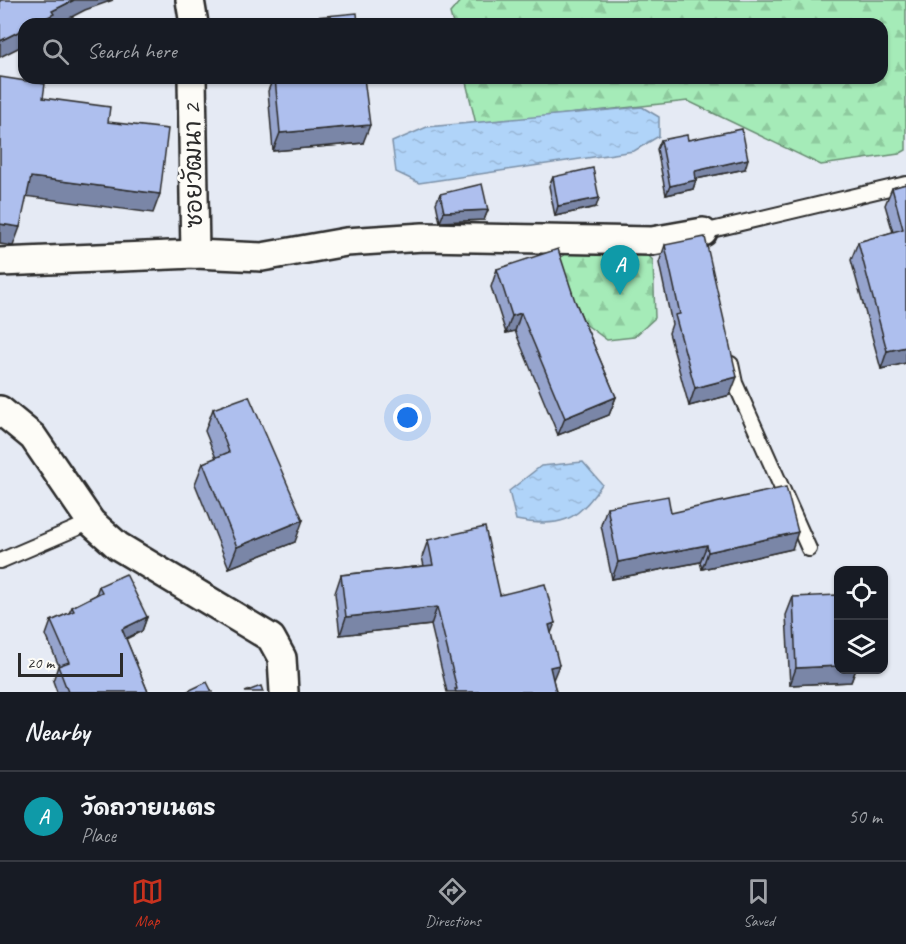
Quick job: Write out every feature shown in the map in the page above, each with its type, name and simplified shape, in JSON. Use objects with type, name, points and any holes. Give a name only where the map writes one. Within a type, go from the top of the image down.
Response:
[{"type":"street","points":[[190,0],[193,18]]},
{"type":"street","name":"ซอยวัฒนา 2","points":[[192,84],[195,254]]},
{"type":"street","points":[[0,262],[195,254],[262,257],[346,242],[423,237],[705,244]]},
{"type":"street","points":[[0,410],[33,437],[91,522],[139,560],[271,638],[282,658],[284,692]]},
{"type":"lane","points":[[705,244],[906,184]]},
{"type":"lane","points":[[728,348],[735,383],[809,549]]},
{"type":"lane","points":[[0,561],[91,522]]},
{"type":"green space","points":[[461,0],[906,0],[906,150],[899,154],[821,165],[688,101],[476,124],[466,84],[888,84],[888,18],[451,18],[450,13]]},
{"type":"green space","points":[[573,249],[642,250],[653,260],[655,318],[634,337],[607,340],[569,312],[558,259]]},
{"type":"water","points":[[642,107],[659,117],[659,136],[634,151],[419,183],[396,172],[392,142],[427,127]]},
{"type":"water","points":[[583,462],[602,484],[576,514],[556,522],[516,520],[509,491],[541,466]]},
{"type":"building","points":[[0,0],[74,0],[52,11],[54,14],[46,18],[18,18],[18,32],[0,41]]},
{"type":"building","points":[[357,13],[357,18],[304,18]]},
{"type":"building","points":[[0,77],[18,80],[18,84],[45,84],[43,98],[110,107],[108,122],[168,129],[160,194],[31,177],[20,227],[0,224]]},
{"type":"building","points":[[276,84],[365,84],[370,125],[280,133]]},
{"type":"building","points":[[742,129],[748,159],[695,171],[696,180],[670,186],[661,140],[687,135],[688,140]]},
{"type":"building","points":[[593,168],[599,198],[558,206],[553,177]]},
{"type":"building","points":[[482,184],[488,210],[444,212],[440,194]]},
{"type":"building","points":[[906,184],[906,347],[887,351],[858,242],[903,229],[892,188]]},
{"type":"building","points":[[705,237],[737,377],[695,388],[675,315],[680,314],[665,245]]},
{"type":"building","points":[[558,249],[575,301],[616,397],[565,418],[521,313],[512,316],[497,269]]},
{"type":"building","points":[[249,396],[303,520],[237,547],[203,463],[229,452],[213,409]]},
{"type":"building","points":[[786,487],[798,532],[708,552],[707,545],[618,562],[607,507],[668,496],[671,513]]},
{"type":"building","points":[[485,527],[500,595],[545,584],[555,623],[549,625],[559,665],[550,667],[556,692],[456,692],[437,607],[346,617],[341,575],[433,565],[428,540]]},
{"type":"building","points":[[126,574],[147,617],[122,629],[148,692],[68,692],[58,666],[69,662],[51,621],[74,611],[72,607],[102,592],[99,586]]},
{"type":"building","points":[[834,595],[834,666],[796,668],[793,597]]},
{"type":"building","points":[[207,682],[212,692],[186,692]]},
{"type":"building","points":[[261,686],[263,692],[245,692]]},
{"type":"place","name":"วัดถวายเนตร","points":[[620,295]]}]
